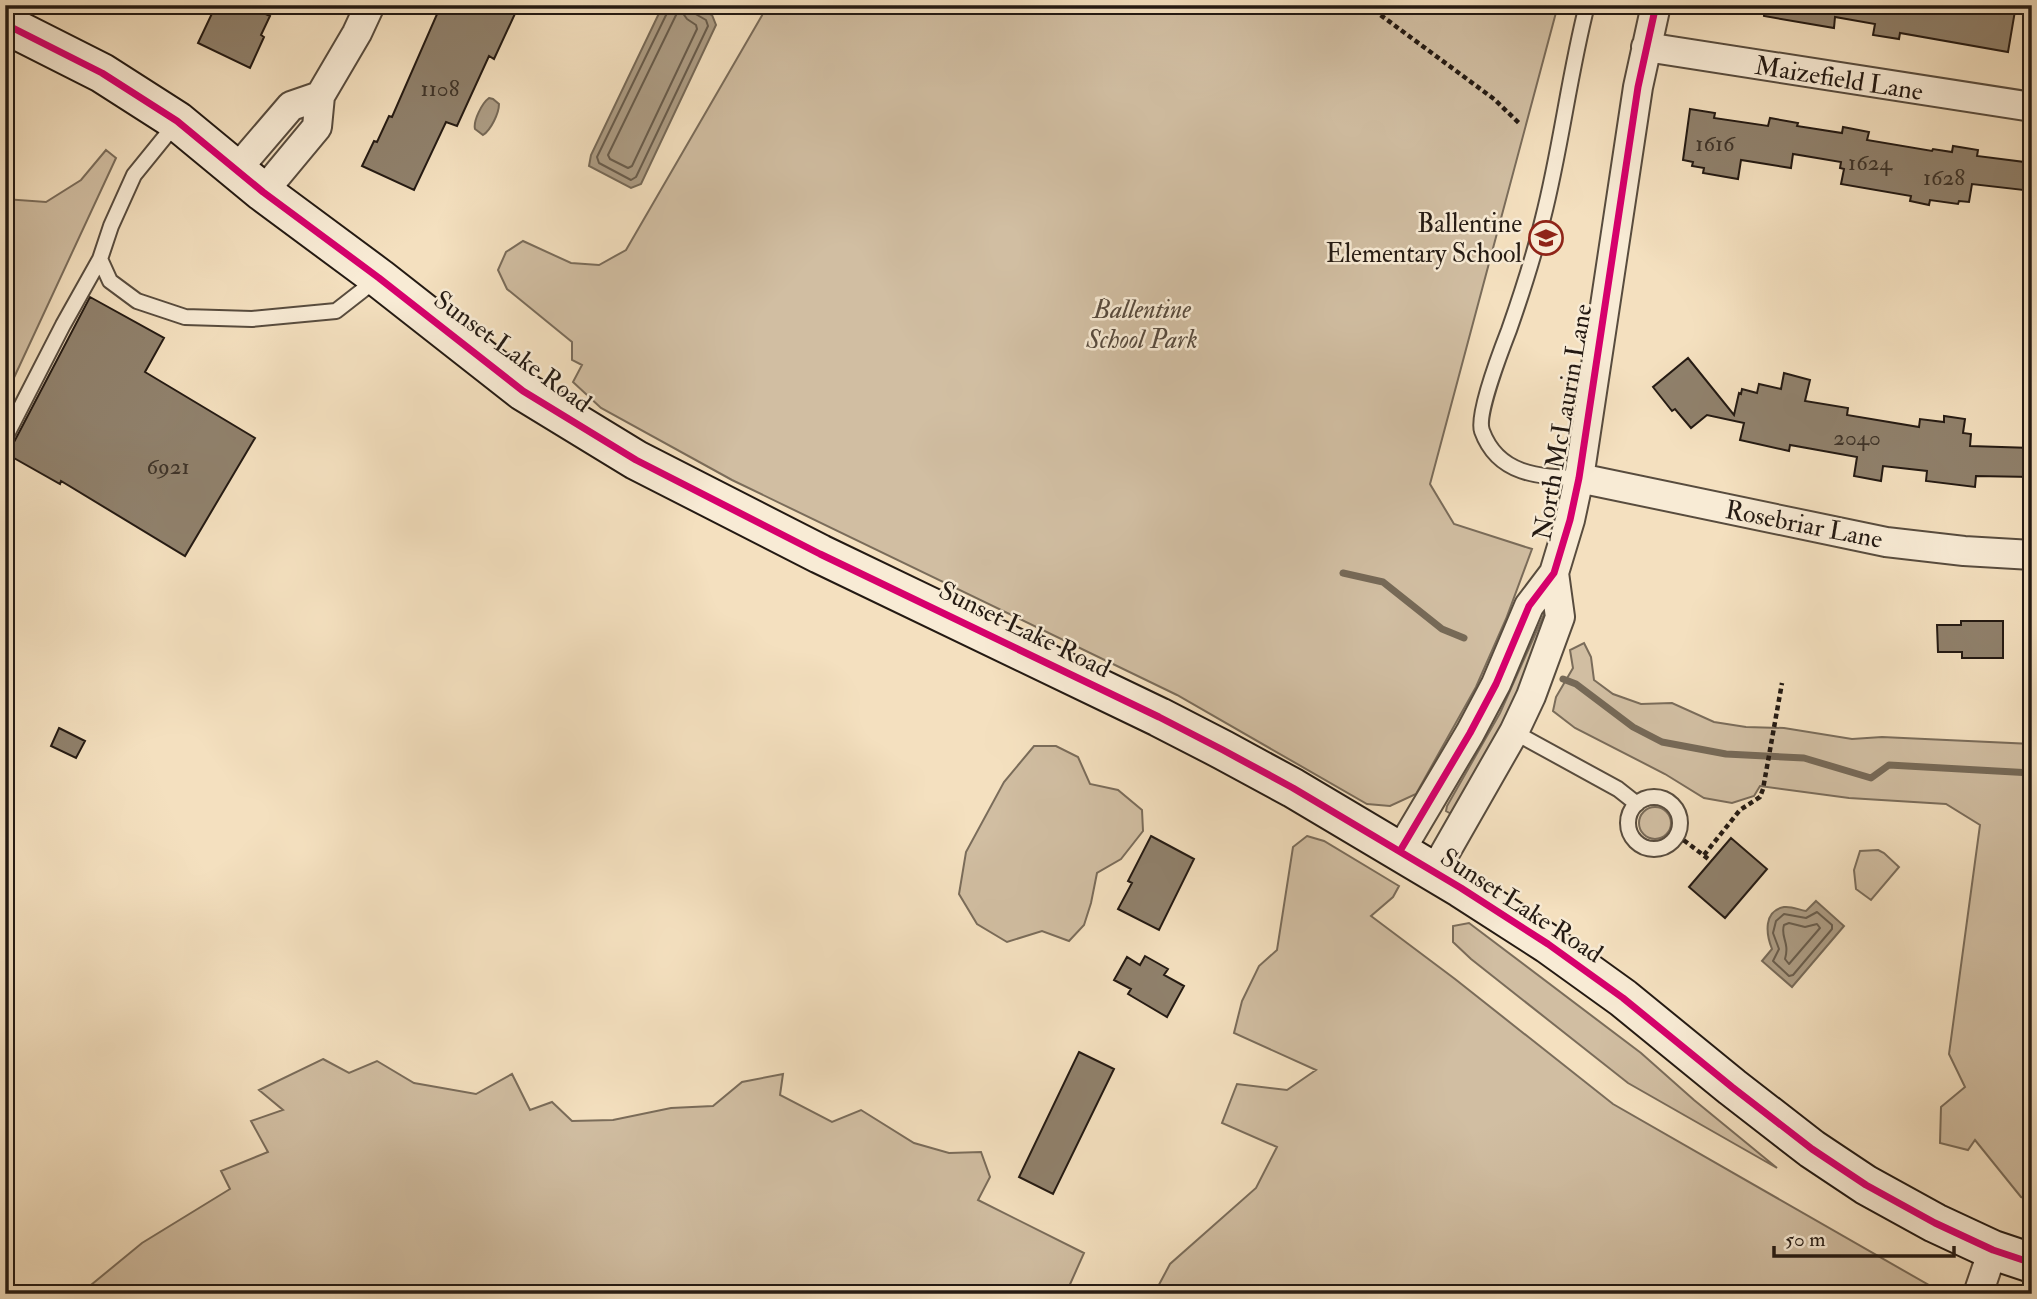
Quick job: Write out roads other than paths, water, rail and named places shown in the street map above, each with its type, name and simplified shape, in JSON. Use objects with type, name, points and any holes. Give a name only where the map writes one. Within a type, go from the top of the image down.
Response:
[{"type":"main road","name":"Sunset Lake Road","points":[[5,24],[102,73],[177,121],[250,181],[523,391],[636,460],[820,554],[1223,750],[1400,851],[1548,944],[1623,998],[1812,1149],[1866,1185],[1935,1223],[1993,1250],[2032,1263]]},
{"type":"street","points":[[250,181],[290,106],[320,96],[370,5]]},
{"type":"street","name":"North McLaurin Lane","points":[[1400,851],[1470,733],[1501,673],[1529,606],[1554,573],[1579,478],[1646,47],[1656,5]]},
{"type":"street","name":"Maizefield Lane","points":[[1646,47],[2032,107]]},
{"type":"street","name":"Rosebriar Lane","points":[[1579,478],[1886,542],[2032,555]]},
{"type":"street","name":"North McLaurin Lane","points":[[1434,872],[1514,732],[1531,696],[1560,617],[1554,573]]},
{"type":"street","points":[[1978,1294],[1993,1250]]},
{"type":"lane","points":[[1579,478],[1541,477],[1499,459],[1480,428],[1494,372],[1526,281],[1543,219],[1587,5]]},
{"type":"lane","points":[[5,438],[100,259],[111,226],[134,175],[177,121]]},
{"type":"lane","points":[[100,259],[110,281],[137,301],[186,317],[253,319],[336,311],[379,278]]},
{"type":"lane","points":[[1514,732],[1619,789],[1637,804]]},
{"type":"lane","points":[[1650,797],[1660,797],[1676,808],[1680,826],[1672,842],[1656,849],[1639,845],[1633,839],[1628,822],[1629,814],[1637,804],[1650,797]]},
{"type":"water","points":[[663,5],[691,5],[712,15],[716,25],[641,184],[631,188],[589,166],[591,155]]},
{"type":"water","points":[[489,98],[499,104],[499,108],[492,125],[483,135],[475,129],[475,121]]},
{"type":"water","points":[[1816,901],[1844,926],[1792,987],[1762,961],[1772,949],[1768,937],[1769,918],[1777,909],[1784,907],[1806,911]]},
{"type":"waterway","points":[[1343,573],[1383,582],[1442,629],[1464,638]]},
{"type":"waterway","points":[[1563,679],[1576,684],[1633,727],[1662,742],[1726,754],[1804,758],[1871,778],[1889,765],[2032,773]]},
{"type":"place","name":"Ballentine Elementary School","points":[[1546,238]]},
{"type":"park label","name":"Ballentine School Park","points":[[1142,324]]}]
